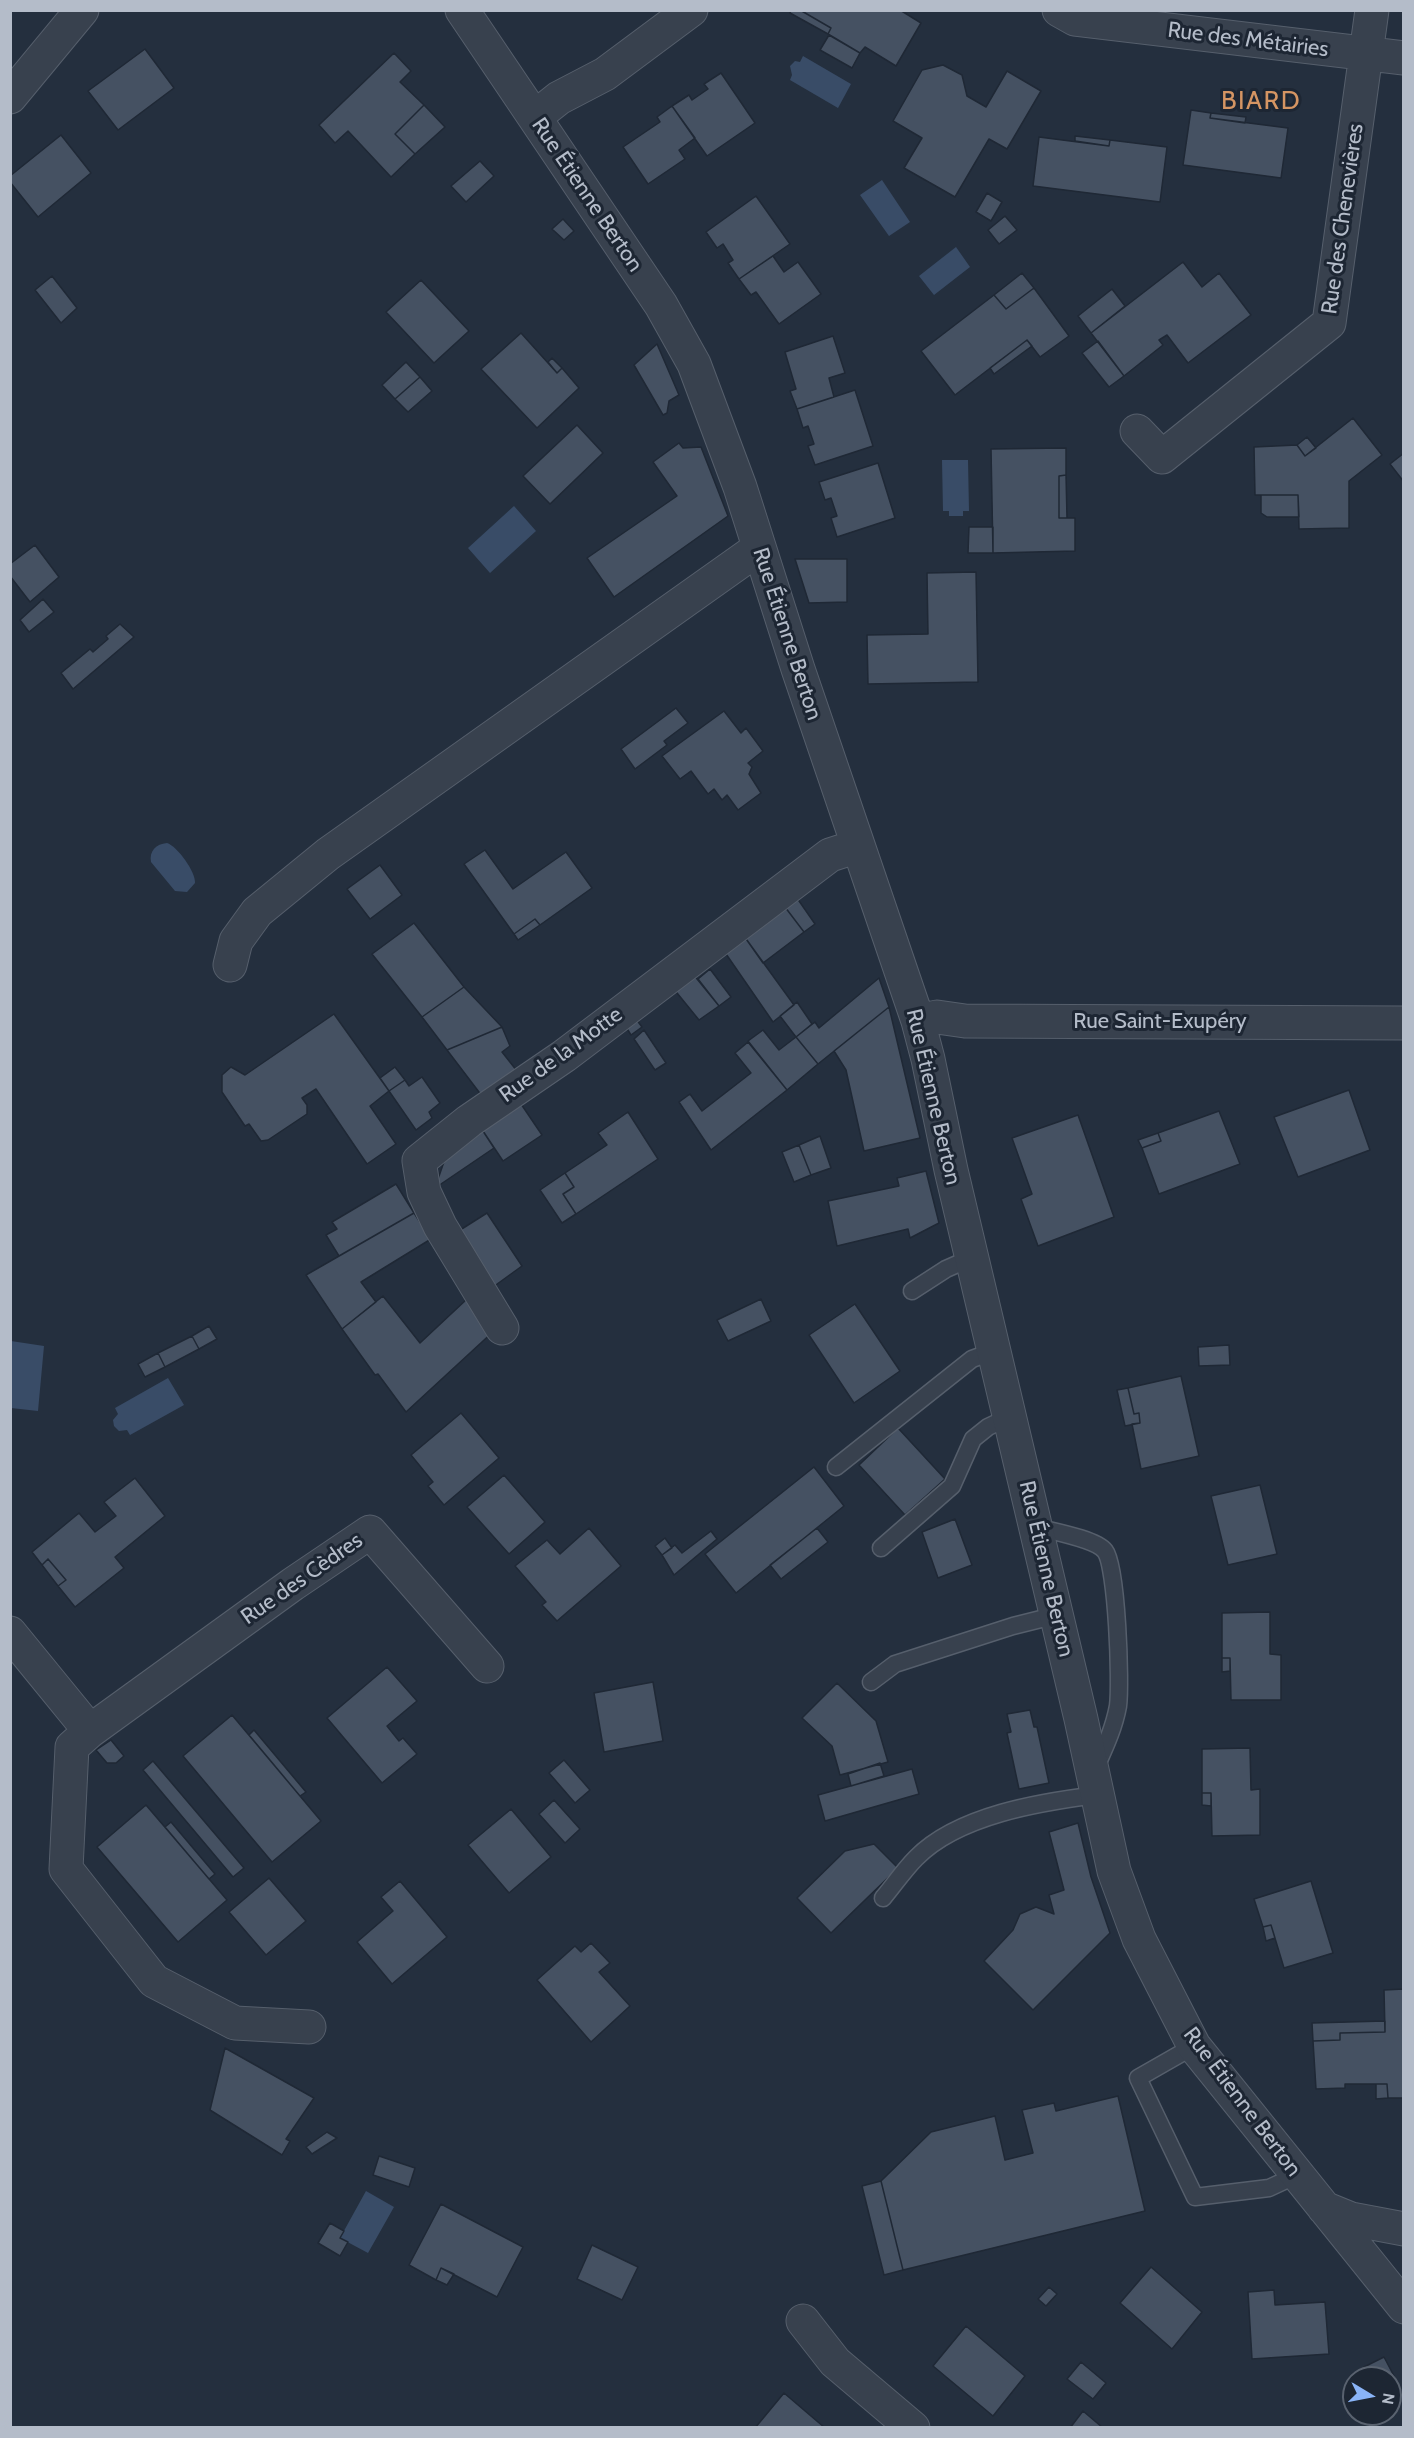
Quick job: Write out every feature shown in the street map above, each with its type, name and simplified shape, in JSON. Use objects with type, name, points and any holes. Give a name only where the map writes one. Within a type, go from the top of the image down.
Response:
[{"type":"street","points":[[10,97],[82,10]]},
{"type":"street","name":"Rue Étienne Berton","points":[[462,10],[662,305],[694,364],[740,487],[798,669],[918,1021],[971,1258],[1011,1416],[1057,1615],[1114,1871],[1139,1939],[1194,2046],[1404,2307]]},
{"type":"street","points":[[535,117],[559,98],[605,74],[691,10]]},
{"type":"street","name":"Rue des Métairies","points":[[1059,10],[1076,19],[1404,58]]},
{"type":"street","name":"Rue des Chenevières","points":[[1137,431],[1162,457],[1329,323],[1372,10]]},
{"type":"street","points":[[230,965],[236,941],[258,912],[328,854],[759,548]]},
{"type":"street","name":"Rue de la Motte","points":[[502,1328],[436,1217],[424,1192],[419,1161],[468,1121],[564,1056],[830,855],[858,846]]},
{"type":"street","name":"Rue Saint-Exupéry","points":[[918,1021],[937,1017],[965,1021],[1404,1023]]},
{"type":"street","name":"Rue des Cèdres","points":[[309,2027],[235,2023],[154,1981],[66,1869],[72,1747],[90,1731],[292,1584],[370,1532],[487,1666]]},
{"type":"street","points":[[10,1634],[90,1731]]},
{"type":"street","name":"Rue Étienne Berton","points":[[1323,2207],[1351,2219],[1404,2229]]},
{"type":"street","points":[[803,2321],[835,2362],[913,2427]]},
{"type":"lane","points":[[912,1291],[946,1269],[971,1258]]},
{"type":"lane","points":[[836,1467],[972,1359],[994,1351]]},
{"type":"lane","points":[[881,1548],[952,1486],[973,1439],[988,1427],[1011,1416]]},
{"type":"lane","points":[[883,1898],[916,1858],[935,1842],[1010,1810],[1095,1784],[1118,1705],[1116,1598],[1111,1563],[1105,1550],[1090,1542],[1036,1527]]},
{"type":"lane","points":[[871,1682],[895,1664],[1013,1626],[1057,1615]]},
{"type":"lane","points":[[1194,2046],[1138,2078],[1195,2197],[1269,2188],[1296,2175]]},
{"type":"water","points":[[803,56],[851,84],[838,108],[790,80],[792,75],[790,66],[795,61],[800,62]]},
{"type":"water","points":[[882,180],[910,222],[889,236],[860,195]]},
{"type":"water","points":[[956,247],[970,267],[934,295],[919,276]]},
{"type":"water","points":[[942,460],[968,460],[969,511],[963,511],[963,516],[949,516],[949,511],[943,511]]},
{"type":"water","points":[[514,506],[536,531],[490,573],[468,548]]},
{"type":"water","points":[[167,843],[181,854],[192,873],[195,883],[187,892],[175,891],[151,862],[154,849]]},
{"type":"water","points":[[11,1341],[44,1346],[38,1411],[11,1408]]},
{"type":"water","points":[[168,1378],[184,1405],[130,1435],[127,1430],[119,1431],[114,1426],[113,1420],[118,1414],[115,1408]]},
{"type":"water","points":[[366,2191],[394,2207],[368,2253],[340,2238]]},
{"type":"building","points":[[791,10],[800,10],[831,28],[828,34],[790,13]]},
{"type":"building","points":[[800,10],[900,10],[921,23],[896,66],[865,47],[860,53],[828,34],[831,28]]},
{"type":"building","points":[[829,35],[860,53],[852,68],[820,50]]},
{"type":"building","points":[[145,49],[174,88],[118,130],[88,91]]},
{"type":"building","points":[[394,53],[411,71],[400,82],[424,105],[395,134],[415,154],[391,177],[348,131],[335,143],[319,125]]},
{"type":"building","points":[[943,65],[962,75],[967,96],[986,107],[1007,71],[1041,91],[1007,149],[989,139],[955,197],[904,168],[922,138],[893,121],[922,70]]},
{"type":"building","points":[[721,73],[755,123],[707,156],[672,106],[689,95],[692,100],[708,89],[704,84]]},
{"type":"building","points":[[424,105],[445,127],[415,154],[395,134]]},
{"type":"building","points":[[672,106],[695,138],[679,150],[685,159],[648,184],[623,147],[660,122],[657,117]]},
{"type":"building","points":[[1191,110],[1211,113],[1210,118],[1288,128],[1281,178],[1183,165]]},
{"type":"building","points":[[1211,113],[1246,117],[1245,123],[1210,118]]},
{"type":"building","points":[[61,135],[91,173],[38,217],[10,182],[10,176]]},
{"type":"building","points":[[1075,136],[1110,140],[1109,146],[1075,141]]},
{"type":"building","points":[[1039,137],[1109,146],[1110,140],[1167,147],[1160,202],[1033,186]]},
{"type":"building","points":[[480,161],[494,176],[466,202],[451,186]]},
{"type":"building","points":[[987,193],[1002,202],[991,221],[976,212]]},
{"type":"building","points":[[756,196],[790,244],[739,279],[728,263],[733,260],[723,244],[717,248],[706,232]]},
{"type":"building","points":[[1005,216],[1017,230],[999,244],[988,230]]},
{"type":"building","points":[[563,219],[574,231],[564,240],[552,229]]},
{"type":"building","points":[[773,256],[784,272],[798,262],[821,294],[779,324],[756,292],[751,295],[739,279]]},
{"type":"building","points":[[1183,262],[1202,287],[1219,273],[1251,315],[1188,363],[1167,335],[1159,340],[1163,345],[1124,376],[1091,333]]},
{"type":"building","points":[[1022,273],[1034,288],[1006,309],[994,295]]},
{"type":"building","points":[[52,276],[77,308],[61,323],[35,290]]},
{"type":"building","points":[[421,280],[469,331],[434,363],[386,312]]},
{"type":"building","points":[[1034,288],[1069,336],[1040,357],[1027,340],[955,395],[921,351],[994,295],[1006,309]]},
{"type":"building","points":[[1112,289],[1125,306],[1091,333],[1078,316]]},
{"type":"building","points":[[521,333],[557,373],[562,368],[579,388],[537,428],[481,369]]},
{"type":"building","points":[[833,336],[845,373],[829,378],[834,397],[797,409],[790,391],[796,389],[785,352]]},
{"type":"building","points":[[1027,340],[1032,346],[994,374],[990,368]]},
{"type":"building","points":[[1098,341],[1124,376],[1109,387],[1082,353]]},
{"type":"building","points":[[657,344],[679,395],[669,401],[667,413],[663,415],[634,365]]},
{"type":"building","points":[[552,358],[562,368],[557,373],[548,362]]},
{"type":"building","points":[[406,362],[420,377],[395,399],[382,385]]},
{"type":"building","points":[[420,377],[432,391],[408,412],[395,399]]},
{"type":"building","points":[[855,390],[873,446],[815,465],[808,446],[814,444],[808,426],[803,428],[797,409]]},
{"type":"building","points":[[1353,418],[1382,455],[1349,481],[1349,528],[1299,529],[1298,495],[1255,495],[1254,447],[1297,445],[1305,456]]},
{"type":"building","points":[[577,425],[603,453],[550,504],[523,476]]},
{"type":"building","points":[[1307,437],[1316,448],[1305,456],[1297,445]]},
{"type":"building","points":[[679,443],[683,448],[701,447],[728,516],[614,597],[587,558],[677,496],[653,462]]},
{"type":"building","points":[[1066,448],[1066,475],[1059,476],[1059,518],[1075,518],[1075,551],[993,553],[991,449]]},
{"type":"building","points":[[1404,453],[1404,482],[1390,464]]},
{"type":"building","points":[[878,463],[895,518],[837,537],[831,518],[837,516],[831,498],[825,500],[819,482]]},
{"type":"building","points":[[1066,475],[1067,518],[1059,518],[1059,476]]},
{"type":"building","points":[[1261,495],[1298,495],[1299,517],[1267,517],[1261,513]]},
{"type":"building","points":[[969,527],[993,527],[993,553],[968,553]]},
{"type":"building","points":[[35,545],[59,577],[30,602],[10,576],[10,564]]},
{"type":"building","points":[[795,559],[847,559],[847,602],[809,603]]},
{"type":"building","points":[[976,572],[978,682],[868,684],[867,635],[928,634],[927,573]]},
{"type":"building","points":[[43,599],[54,612],[29,632],[20,620]]},
{"type":"building","points":[[120,624],[134,637],[73,689],[61,673],[90,649],[93,652]]},
{"type":"building","points":[[676,708],[688,723],[664,741],[667,745],[635,769],[621,749]]},
{"type":"building","points":[[724,711],[741,733],[746,728],[763,751],[748,763],[752,767],[749,774],[761,793],[738,810],[727,795],[722,800],[714,789],[708,794],[691,771],[680,779],[662,756]]},
{"type":"building","points":[[485,850],[513,889],[566,852],[592,888],[540,925],[535,919],[514,934],[464,864]]},
{"type":"building","points":[[380,865],[402,895],[370,919],[347,889]]},
{"type":"building","points":[[797,898],[815,924],[804,932],[785,907]]},
{"type":"building","points":[[785,907],[804,932],[763,963],[744,936]]},
{"type":"building","points":[[535,919],[540,925],[518,940],[514,934]]},
{"type":"building","points":[[414,923],[464,987],[422,1017],[372,954]]},
{"type":"building","points":[[744,936],[794,1005],[773,1022],[724,951]]},
{"type":"building","points":[[710,969],[731,997],[719,1006],[698,979]]},
{"type":"building","points":[[693,974],[719,1006],[699,1020],[673,988]]},
{"type":"building","points":[[879,978],[889,1007],[818,1064],[796,1037],[815,1022],[819,1028]]},
{"type":"building","points":[[464,987],[502,1027],[447,1050],[422,1017]]},
{"type":"building","points":[[797,1002],[812,1024],[796,1037],[780,1016]]},
{"type":"building","points":[[889,1007],[920,1138],[864,1151],[846,1070],[834,1051]]},
{"type":"building","points":[[334,1014],[389,1091],[370,1106],[396,1144],[367,1164],[316,1089],[302,1098],[307,1105],[307,1114],[268,1140],[261,1141],[249,1124],[245,1126],[222,1092],[222,1075],[231,1067],[245,1075]]},
{"type":"building","points":[[636,1019],[642,1027],[631,1035],[626,1027]]},
{"type":"building","points":[[502,1027],[510,1046],[502,1052],[517,1071],[482,1096],[447,1050]]},
{"type":"building","points":[[644,1030],[666,1063],[655,1070],[634,1039]]},
{"type":"building","points":[[763,1030],[779,1050],[796,1037],[818,1064],[787,1090],[748,1041]]},
{"type":"building","points":[[748,1042],[787,1090],[711,1150],[679,1102],[690,1094],[702,1111],[751,1073],[735,1053]]},
{"type":"building","points":[[395,1067],[405,1080],[389,1091],[380,1078]]},
{"type":"building","points":[[422,1077],[440,1103],[429,1112],[432,1118],[416,1130],[389,1091],[405,1080],[409,1086]]},
{"type":"building","points":[[1349,1090],[1370,1150],[1298,1177],[1274,1117]]},
{"type":"building","points":[[519,1101],[542,1135],[503,1161],[481,1128]]},
{"type":"building","points":[[1219,1111],[1240,1164],[1159,1194],[1142,1148],[1161,1141],[1158,1133]]},
{"type":"building","points":[[628,1112],[658,1159],[576,1214],[563,1194],[574,1187],[565,1173],[607,1145],[598,1133]]},
{"type":"building","points":[[1078,1115],[1114,1217],[1038,1246],[1021,1199],[1032,1194],[1012,1138]]},
{"type":"building","points":[[481,1128],[494,1148],[438,1186],[437,1182],[447,1153]]},
{"type":"building","points":[[1158,1133],[1161,1141],[1142,1148],[1138,1140]]},
{"type":"building","points":[[820,1136],[831,1168],[811,1175],[799,1145]]},
{"type":"building","points":[[799,1145],[811,1175],[794,1182],[782,1152]]},
{"type":"building","points":[[926,1171],[939,1223],[910,1238],[908,1229],[837,1246],[828,1201],[899,1186],[897,1178]]},
{"type":"building","points":[[565,1173],[574,1187],[563,1194],[576,1214],[562,1223],[540,1190]]},
{"type":"building","points":[[396,1184],[414,1213],[339,1256],[326,1235],[337,1229],[332,1222]]},
{"type":"building","points":[[414,1213],[431,1239],[361,1282],[376,1302],[342,1329],[306,1275]]},
{"type":"building","points":[[487,1213],[522,1266],[493,1287],[457,1232]]},
{"type":"building","points":[[383,1296],[420,1343],[467,1299],[496,1329],[406,1412],[378,1374],[375,1375],[342,1329]]},
{"type":"building","points":[[761,1299],[771,1321],[728,1341],[717,1320]]},
{"type":"building","points":[[855,1304],[900,1371],[854,1403],[809,1335]]},
{"type":"building","points":[[209,1326],[217,1339],[199,1349],[192,1336]]},
{"type":"building","points":[[192,1336],[199,1349],[165,1367],[158,1353]]},
{"type":"building","points":[[1229,1345],[1230,1365],[1199,1366],[1198,1347]]},
{"type":"building","points":[[158,1353],[165,1367],[145,1377],[138,1364]]},
{"type":"building","points":[[1181,1376],[1199,1456],[1141,1469],[1132,1424],[1140,1423],[1139,1413],[1134,1414],[1128,1388]]},
{"type":"building","points":[[1128,1388],[1134,1414],[1139,1413],[1140,1423],[1125,1426],[1117,1390]]},
{"type":"building","points":[[461,1413],[499,1458],[444,1505],[428,1486],[433,1482],[411,1455]]},
{"type":"building","points":[[898,1428],[945,1479],[905,1515],[859,1465]]},
{"type":"building","points":[[814,1467],[844,1506],[736,1593],[705,1554]]},
{"type":"building","points":[[504,1475],[545,1522],[509,1554],[467,1507]]},
{"type":"building","points":[[135,1478],[165,1516],[115,1557],[124,1568],[75,1607],[58,1586],[66,1580],[48,1559],[42,1565],[32,1552],[79,1513],[95,1532],[116,1516],[104,1502]]},
{"type":"building","points":[[1260,1485],[1277,1554],[1228,1565],[1211,1496]]},
{"type":"building","points":[[955,1519],[972,1565],[938,1578],[922,1532]]},
{"type":"building","points":[[589,1528],[621,1566],[557,1621],[542,1605],[546,1602],[515,1566],[547,1540],[560,1554]]},
{"type":"building","points":[[817,1528],[828,1542],[781,1579],[770,1565]]},
{"type":"building","points":[[711,1531],[717,1539],[674,1575],[662,1555],[675,1545],[682,1553]]},
{"type":"building","points":[[665,1538],[672,1548],[662,1555],[655,1546]]},
{"type":"building","points":[[48,1559],[66,1580],[58,1586],[42,1565]]},
{"type":"building","points":[[1270,1612],[1270,1654],[1281,1655],[1281,1700],[1231,1700],[1230,1658],[1222,1658],[1222,1613]]},
{"type":"building","points":[[1222,1658],[1230,1658],[1230,1671],[1222,1672]]},
{"type":"building","points":[[387,1667],[417,1701],[387,1726],[399,1741],[403,1738],[417,1754],[382,1783],[327,1718]]},
{"type":"building","points":[[653,1682],[663,1741],[604,1752],[594,1693]]},
{"type":"building","points":[[837,1683],[876,1721],[888,1762],[840,1775],[832,1746],[802,1718]]},
{"type":"building","points":[[1030,1710],[1034,1727],[1037,1727],[1049,1783],[1019,1789],[1007,1733],[1011,1732],[1007,1714]]},
{"type":"building","points":[[232,1715],[321,1821],[272,1862],[183,1756]]},
{"type":"building","points":[[254,1730],[306,1792],[300,1796],[249,1735]]},
{"type":"building","points":[[111,1740],[124,1756],[116,1763],[107,1763],[96,1750]]},
{"type":"building","points":[[1250,1748],[1251,1790],[1260,1789],[1260,1835],[1212,1836],[1211,1793],[1202,1793],[1202,1749]]},
{"type":"building","points":[[564,1760],[590,1790],[575,1803],[549,1773]]},
{"type":"building","points":[[153,1761],[244,1868],[233,1877],[143,1770]]},
{"type":"building","points":[[880,1763],[884,1776],[851,1786],[848,1774]]},
{"type":"building","points":[[912,1769],[919,1794],[825,1821],[818,1795]]},
{"type":"building","points":[[1202,1793],[1211,1793],[1211,1806],[1202,1805]]},
{"type":"building","points":[[554,1800],[580,1829],[565,1843],[539,1814]]},
{"type":"building","points":[[146,1805],[227,1900],[178,1942],[97,1847]]},
{"type":"building","points":[[511,1809],[551,1857],[509,1893],[468,1845]]},
{"type":"building","points":[[171,1822],[215,1874],[209,1879],[165,1827]]},
{"type":"building","points":[[1078,1823],[1091,1877],[1110,1933],[1033,2010],[984,1961],[1013,1930],[1020,1914],[1036,1907],[1054,1914],[1049,1895],[1064,1890],[1049,1832]]},
{"type":"building","points":[[874,1844],[898,1868],[831,1933],[797,1898],[845,1851]]},
{"type":"building","points":[[269,1878],[306,1921],[266,1955],[229,1912]]},
{"type":"building","points":[[400,1881],[447,1937],[392,1984],[357,1942],[393,1911],[381,1897]]},
{"type":"building","points":[[1311,1881],[1333,1953],[1284,1968],[1271,1925],[1263,1927],[1254,1899]]},
{"type":"building","points":[[1271,1925],[1275,1938],[1266,1941],[1263,1927]]},
{"type":"building","points":[[591,1943],[610,1963],[599,1972],[630,2006],[591,2042],[537,1980],[575,1946],[581,1952]]},
{"type":"building","points":[[1404,1989],[1404,2098],[1388,2098],[1387,2084],[1345,2084],[1345,2088],[1316,2089],[1313,2041],[1340,2040],[1340,2033],[1385,2032],[1384,1990]]},
{"type":"building","points":[[1385,2021],[1385,2032],[1340,2033],[1340,2040],[1313,2041],[1312,2023]]},
{"type":"building","points":[[225,2048],[314,2098],[286,2139],[290,2141],[282,2155],[210,2110]]},
{"type":"building","points":[[1376,2084],[1387,2084],[1388,2098],[1376,2099]]},
{"type":"building","points":[[1118,2096],[1145,2211],[903,2270],[881,2181],[931,2132],[995,2116],[1005,2160],[1033,2153],[1022,2110],[1054,2103],[1056,2111]]},
{"type":"building","points":[[327,2132],[337,2138],[312,2154],[306,2147]]},
{"type":"building","points":[[379,2156],[415,2168],[409,2187],[373,2175]]},
{"type":"building","points":[[881,2181],[903,2270],[884,2275],[862,2186]]},
{"type":"building","points":[[441,2204],[523,2247],[497,2297],[441,2268],[436,2280],[409,2265]]},
{"type":"building","points":[[330,2223],[344,2231],[340,2238],[348,2242],[340,2256],[318,2243]]},
{"type":"building","points":[[592,2245],[638,2267],[622,2300],[577,2279]]},
{"type":"building","points":[[1151,2267],[1202,2312],[1172,2349],[1120,2303]]},
{"type":"building","points":[[441,2268],[454,2274],[447,2285],[436,2280]]},
{"type":"building","points":[[1049,2287],[1057,2294],[1046,2306],[1038,2299]]},
{"type":"building","points":[[1274,2290],[1275,2305],[1325,2302],[1329,2354],[1252,2359],[1248,2292]]},
{"type":"building","points":[[966,2326],[1025,2376],[993,2416],[933,2366]]},
{"type":"building","points":[[1384,2357],[1389,2366],[1366,2366]]},
{"type":"building","points":[[1081,2362],[1106,2383],[1093,2399],[1067,2379]]},
{"type":"building","points":[[784,2393],[825,2428],[755,2428]]},
{"type":"building","points":[[1083,2411],[1103,2428],[1070,2428]]},
{"type":"district","name":"BIARD","points":[[1261,101]]}]
